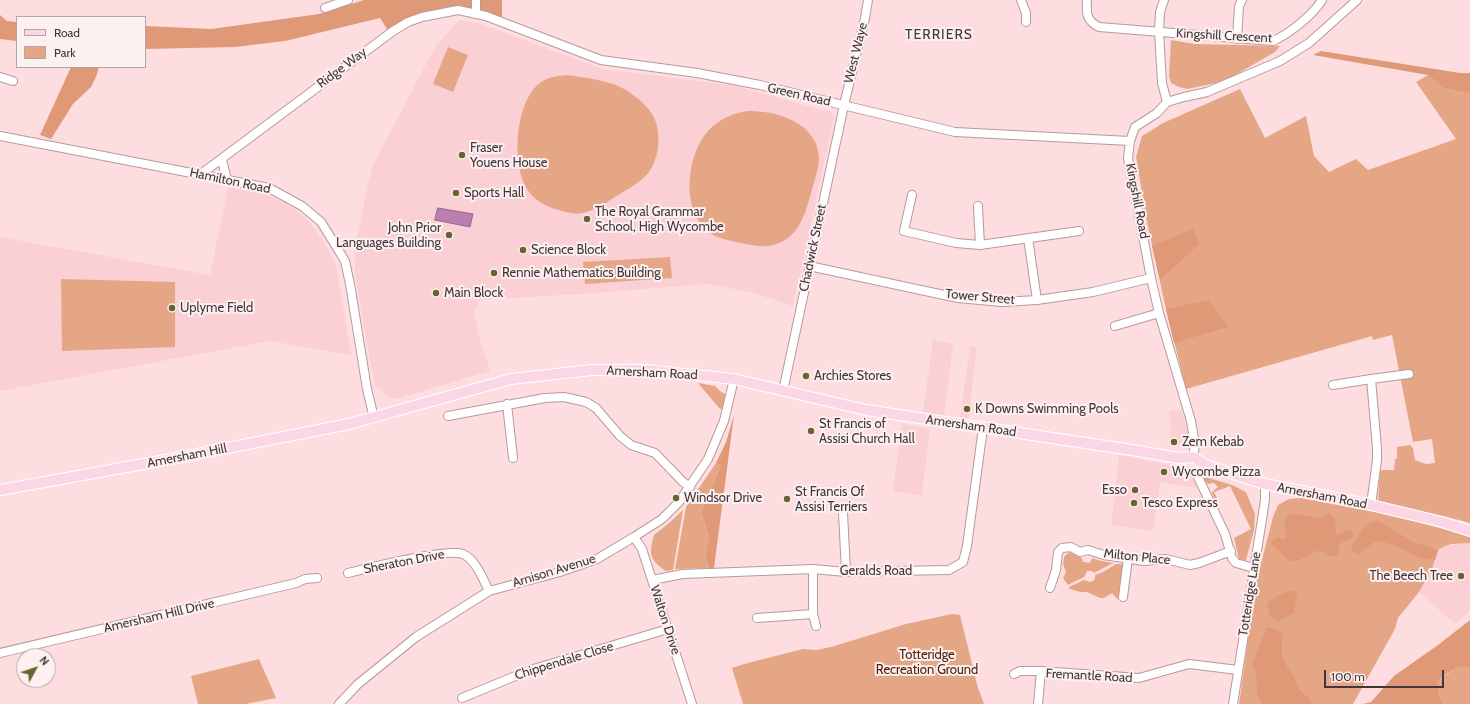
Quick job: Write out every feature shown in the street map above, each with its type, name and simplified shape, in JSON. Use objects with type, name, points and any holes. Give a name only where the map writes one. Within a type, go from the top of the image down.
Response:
[{"type":"main road","name":"Amersham Road","points":[[374,418],[425,402],[511,379],[592,370],[645,370],[734,379],[866,410],[1178,458],[1193,457],[1206,465],[1265,484],[1442,522],[1470,531]]},
{"type":"main road","name":"Amersham Hill","points":[[0,490],[274,440],[374,418]]},
{"type":"street","points":[[325,8],[348,0]]},
{"type":"street","points":[[476,0],[476,13]]},
{"type":"street","name":"West Waye","points":[[844,105],[868,0]]},
{"type":"street","points":[[1021,0],[1026,13],[1026,22]]},
{"type":"street","points":[[1164,0],[1160,12],[1159,32],[1162,83],[1167,102]]},
{"type":"street","points":[[1237,39],[1239,6],[1242,0]]},
{"type":"street","name":"Kingshill Crescent","points":[[1087,1],[1086,12],[1091,23],[1099,27],[1273,41],[1282,37],[1317,8],[1322,0]]},
{"type":"street","name":"Kingshill Road","points":[[1193,457],[1195,444],[1191,421],[1159,313],[1128,158],[1130,141],[1135,127],[1157,113],[1167,102],[1207,92],[1280,61],[1309,43],[1357,0]]},
{"type":"street","name":"Ridge Way","points":[[201,174],[222,160],[393,31],[408,22],[433,14],[458,10],[476,13]]},
{"type":"street","name":"Green Road","points":[[476,13],[601,60],[697,73],[760,85],[955,132],[1130,141]]},
{"type":"street","points":[[0,77],[13,81]]},
{"type":"street","name":"Chadwick Street","points":[[783,391],[844,105]]},
{"type":"street","name":"Hamilton Road","points":[[0,136],[270,188],[302,206],[321,222],[345,261],[367,389],[374,418]]},
{"type":"street","points":[[222,160],[227,180]]},
{"type":"street","points":[[912,195],[904,231],[956,244],[990,245],[1079,231]]},
{"type":"street","points":[[978,206],[980,245]]},
{"type":"street","points":[[1028,238],[1037,300]]},
{"type":"street","name":"Tower Street","points":[[809,266],[958,298],[1002,302],[1037,300],[1093,292],[1151,278]]},
{"type":"street","points":[[1115,326],[1159,313]]},
{"type":"street","points":[[1334,385],[1409,374]]},
{"type":"street","name":"Arnison Avenue","points":[[339,704],[358,684],[416,637],[489,591],[560,572],[597,559],[662,519],[679,502],[708,460],[729,403],[734,379]]},
{"type":"street","points":[[1371,379],[1377,448],[1377,460],[1371,506]]},
{"type":"street","points":[[448,416],[545,398],[564,397],[586,402],[596,408],[620,436],[631,445],[655,453],[683,482],[690,487]]},
{"type":"street","points":[[507,404],[513,458]]},
{"type":"street","name":"Geralds Road","points":[[652,580],[683,574],[813,569],[846,572],[949,570],[963,562],[967,546],[983,428]]},
{"type":"street","points":[[1198,477],[1218,518],[1231,551],[1232,558],[1236,563],[1254,568]]},
{"type":"street","name":"Totteridge Lane","points":[[1233,704],[1265,500],[1265,484]]},
{"type":"street","points":[[843,513],[846,572]]},
{"type":"street","name":"Walton Drive","points":[[634,537],[642,549],[692,704]]},
{"type":"street","name":"Milton Place","points":[[1050,588],[1056,570],[1058,552],[1062,548],[1071,547],[1080,552],[1088,550],[1104,555],[1144,560],[1166,559],[1190,564],[1199,563],[1231,551]]},
{"type":"street","name":"Sheraton Drive","points":[[348,573],[398,562],[452,553],[462,554],[469,558],[478,570],[489,591]]},
{"type":"street","points":[[1123,597],[1128,558]]},
{"type":"street","points":[[813,569],[813,614],[816,626]]},
{"type":"street","name":"Amersham Hill Drive","points":[[0,653],[296,583],[305,579],[317,578]]},
{"type":"street","points":[[757,618],[813,614]]},
{"type":"street","name":"Chippendale Close","points":[[462,698],[530,670],[668,629]]},
{"type":"street","name":"Fremantle Road","points":[[1038,704],[1041,672],[1139,678],[1189,664],[1238,670]]},
{"type":"street","points":[[1014,674],[1020,671],[1041,672]]},
{"type":"shaded area","points":[[364,0],[502,0],[502,18],[453,6],[422,13],[387,29],[380,18],[285,41],[235,47],[146,49],[146,26],[211,29],[319,14]]},
{"type":"shaded area","points":[[0,15],[7,21],[16,22],[16,41],[0,39]]},
{"type":"shaded area","name":"The Royal Grammar School, High Wycombe","points":[[459,20],[478,23],[603,69],[731,85],[831,112],[834,118],[793,306],[750,292],[707,284],[480,300],[474,312],[479,336],[490,371],[396,399],[387,396],[375,385],[355,274],[355,250],[367,187],[374,163],[435,47]]},
{"type":"shaded area","points":[[1321,51],[1460,73],[1470,73],[1470,94],[1443,88],[1428,75],[1313,55]]},
{"type":"shaded area","points":[[71,68],[99,68],[91,87],[73,104],[51,139],[40,135]]},
{"type":"shaded area","name":"Uplyme Field","points":[[228,187],[263,193],[290,206],[306,218],[323,240],[336,265],[351,355],[270,341],[0,391],[0,237],[210,275]]},
{"type":"shaded area","points":[[438,208],[473,214],[470,227],[435,220]]},
{"type":"shaded area","points":[[1193,229],[1199,244],[1160,280],[1152,246]]},
{"type":"shaded area","points":[[1209,300],[1228,327],[1174,343],[1166,309]]},
{"type":"shaded area","points":[[933,339],[953,344],[944,417],[923,413]]},
{"type":"shaded area","points":[[970,346],[977,347],[968,420],[960,419]]},
{"type":"shaded area","points":[[1181,410],[1189,433],[1188,440],[1184,445],[1169,443],[1171,425],[1169,411]]},
{"type":"shaded area","points":[[734,415],[714,568],[709,568],[705,555],[709,537],[701,513],[721,465],[716,463],[726,442]]},
{"type":"shaded area","points":[[902,424],[930,429],[922,496],[893,491]]},
{"type":"shaded area","points":[[1119,455],[1189,469],[1197,488],[1160,482],[1153,531],[1111,525]]},
{"type":"shaded area","points":[[1329,513],[1335,518],[1336,534],[1341,534],[1346,530],[1351,530],[1354,535],[1352,539],[1339,544],[1338,555],[1328,556],[1321,551],[1318,551],[1293,562],[1271,544],[1274,539],[1279,537],[1283,539],[1287,537],[1284,525],[1290,514],[1311,516],[1317,519]]},
{"type":"shaded area","points":[[1379,521],[1413,542],[1438,550],[1435,560],[1419,557],[1380,541],[1373,543],[1359,554],[1355,553],[1351,548],[1364,528],[1370,523]]},
{"type":"shaded area","points":[[1470,543],[1470,610],[1455,624],[1419,592],[1432,569],[1438,550],[1445,546]]},
{"type":"shaded area","points":[[1296,590],[1297,596],[1295,612],[1278,622],[1270,614],[1268,603],[1281,594]]},
{"type":"shaded area","points":[[1470,620],[1470,668],[1457,668],[1449,672],[1438,681],[1439,695],[1443,704],[1363,704],[1371,702],[1394,676]]},
{"type":"shaded area","points":[[1266,628],[1273,628],[1279,631],[1282,635],[1282,658],[1295,679],[1298,688],[1312,704],[1263,704],[1257,693],[1256,674],[1253,664]]},
{"type":"green space","points":[[1171,40],[1195,44],[1280,46],[1275,52],[1230,78],[1216,83],[1187,89],[1171,83],[1169,76]]},
{"type":"green space","points":[[448,47],[468,55],[453,92],[433,84]]},
{"type":"green space","points":[[567,75],[590,78],[612,84],[626,90],[640,100],[650,110],[655,120],[658,135],[656,159],[653,166],[644,178],[634,186],[600,206],[583,213],[569,213],[554,209],[537,200],[527,189],[522,178],[519,164],[518,133],[521,117],[532,91],[544,80]]},
{"type":"green space","points":[[1428,75],[1443,88],[1470,94],[1470,523],[1378,501],[1380,470],[1394,470],[1395,459],[1397,459],[1397,447],[1410,445],[1413,448],[1415,460],[1426,464],[1435,463],[1432,439],[1413,442],[1392,335],[1373,340],[1372,336],[1186,389],[1165,305],[1146,217],[1136,157],[1142,136],[1163,123],[1240,89],[1265,138],[1306,116],[1314,156],[1329,172],[1356,159],[1368,170],[1456,139],[1416,82]]},
{"type":"green space","points":[[748,111],[771,113],[794,121],[803,127],[811,136],[817,146],[819,158],[809,199],[799,226],[787,239],[768,246],[755,246],[729,241],[710,233],[700,223],[690,198],[691,168],[695,154],[708,131],[722,120],[732,115]]},
{"type":"green space","points":[[670,257],[672,278],[585,284],[583,262]]},
{"type":"green space","points":[[61,279],[175,282],[175,347],[62,351]]},
{"type":"green space","points":[[698,383],[715,386],[725,394],[723,410],[719,408]]},
{"type":"green space","points":[[716,463],[721,465],[701,513],[709,537],[705,555],[709,568],[675,569],[686,507]]},
{"type":"green space","points":[[1203,476],[1232,485],[1246,492],[1255,514],[1254,530],[1246,560],[1242,561],[1239,559],[1234,538],[1251,529],[1230,486],[1214,492],[1217,498],[1214,499],[1212,492],[1218,487],[1214,483],[1208,484]]},
{"type":"green space","points":[[1301,498],[1407,519],[1470,537],[1470,543],[1452,544],[1438,550],[1432,569],[1419,592],[1398,618],[1395,629],[1353,704],[1239,704],[1256,583],[1273,517],[1278,505],[1289,499]]},
{"type":"green space","points":[[683,510],[673,570],[666,571],[653,560],[651,547],[654,535]]},
{"type":"green space","points":[[1069,552],[1082,558],[1083,562],[1090,563],[1092,558],[1113,563],[1094,573],[1092,571],[1087,571],[1084,577],[1068,585],[1063,578],[1066,572],[1063,564],[1064,557]]},
{"type":"green space","points":[[1116,564],[1123,564],[1120,596],[1117,599],[1112,593],[1104,598],[1100,598],[1087,592],[1080,592],[1070,589],[1069,587],[1084,580],[1089,582],[1094,580],[1095,575]]},
{"type":"green space","name":"Totteridge Recreation Ground","points":[[952,614],[960,615],[978,688],[984,704],[743,704],[732,668],[803,649],[816,650],[831,647],[906,624]]},
{"type":"green space","points":[[259,659],[276,698],[246,704],[198,704],[191,676]]},
{"type":"green space","points":[[1465,665],[1470,668],[1470,704],[1443,704],[1439,695],[1438,681],[1458,666]]},
{"type":"place","name":"Fraser Youens House","points":[[462,155]]},
{"type":"place","name":"Sports Hall","points":[[456,193]]},
{"type":"place","name":"The Royal Grammar School, High Wycombe","points":[[587,219]]},
{"type":"place","name":"John Prior Languages Building","points":[[449,235]]},
{"type":"place","name":"Science Block","points":[[523,250]]},
{"type":"place","name":"Rennie Mathematics Building","points":[[494,273]]},
{"type":"place","name":"Main Block","points":[[436,293]]},
{"type":"place","name":"Uplyme Field","points":[[172,308]]},
{"type":"place","name":"Archies Stores","points":[[806,376]]},
{"type":"place","name":"K Downs Swimming Pools","points":[[967,409]]},
{"type":"place","name":"St Francis of Assisi Church Hall","points":[[811,431]]},
{"type":"place","name":"Zem Kebab","points":[[1174,442]]},
{"type":"place","name":"Wycombe Pizza","points":[[1164,472]]},
{"type":"place","name":"Esso","points":[[1135,490]]},
{"type":"place","name":"Windsor Drive","points":[[676,498]]},
{"type":"place","name":"St Francis Of Assisi Terriers","points":[[787,499]]},
{"type":"place","name":"Tesco Express","points":[[1134,503]]},
{"type":"place","name":"The Beech Tree","points":[[1461,576]]},
{"type":"district","name":"TERRIERS","points":[[939,35]]}]
